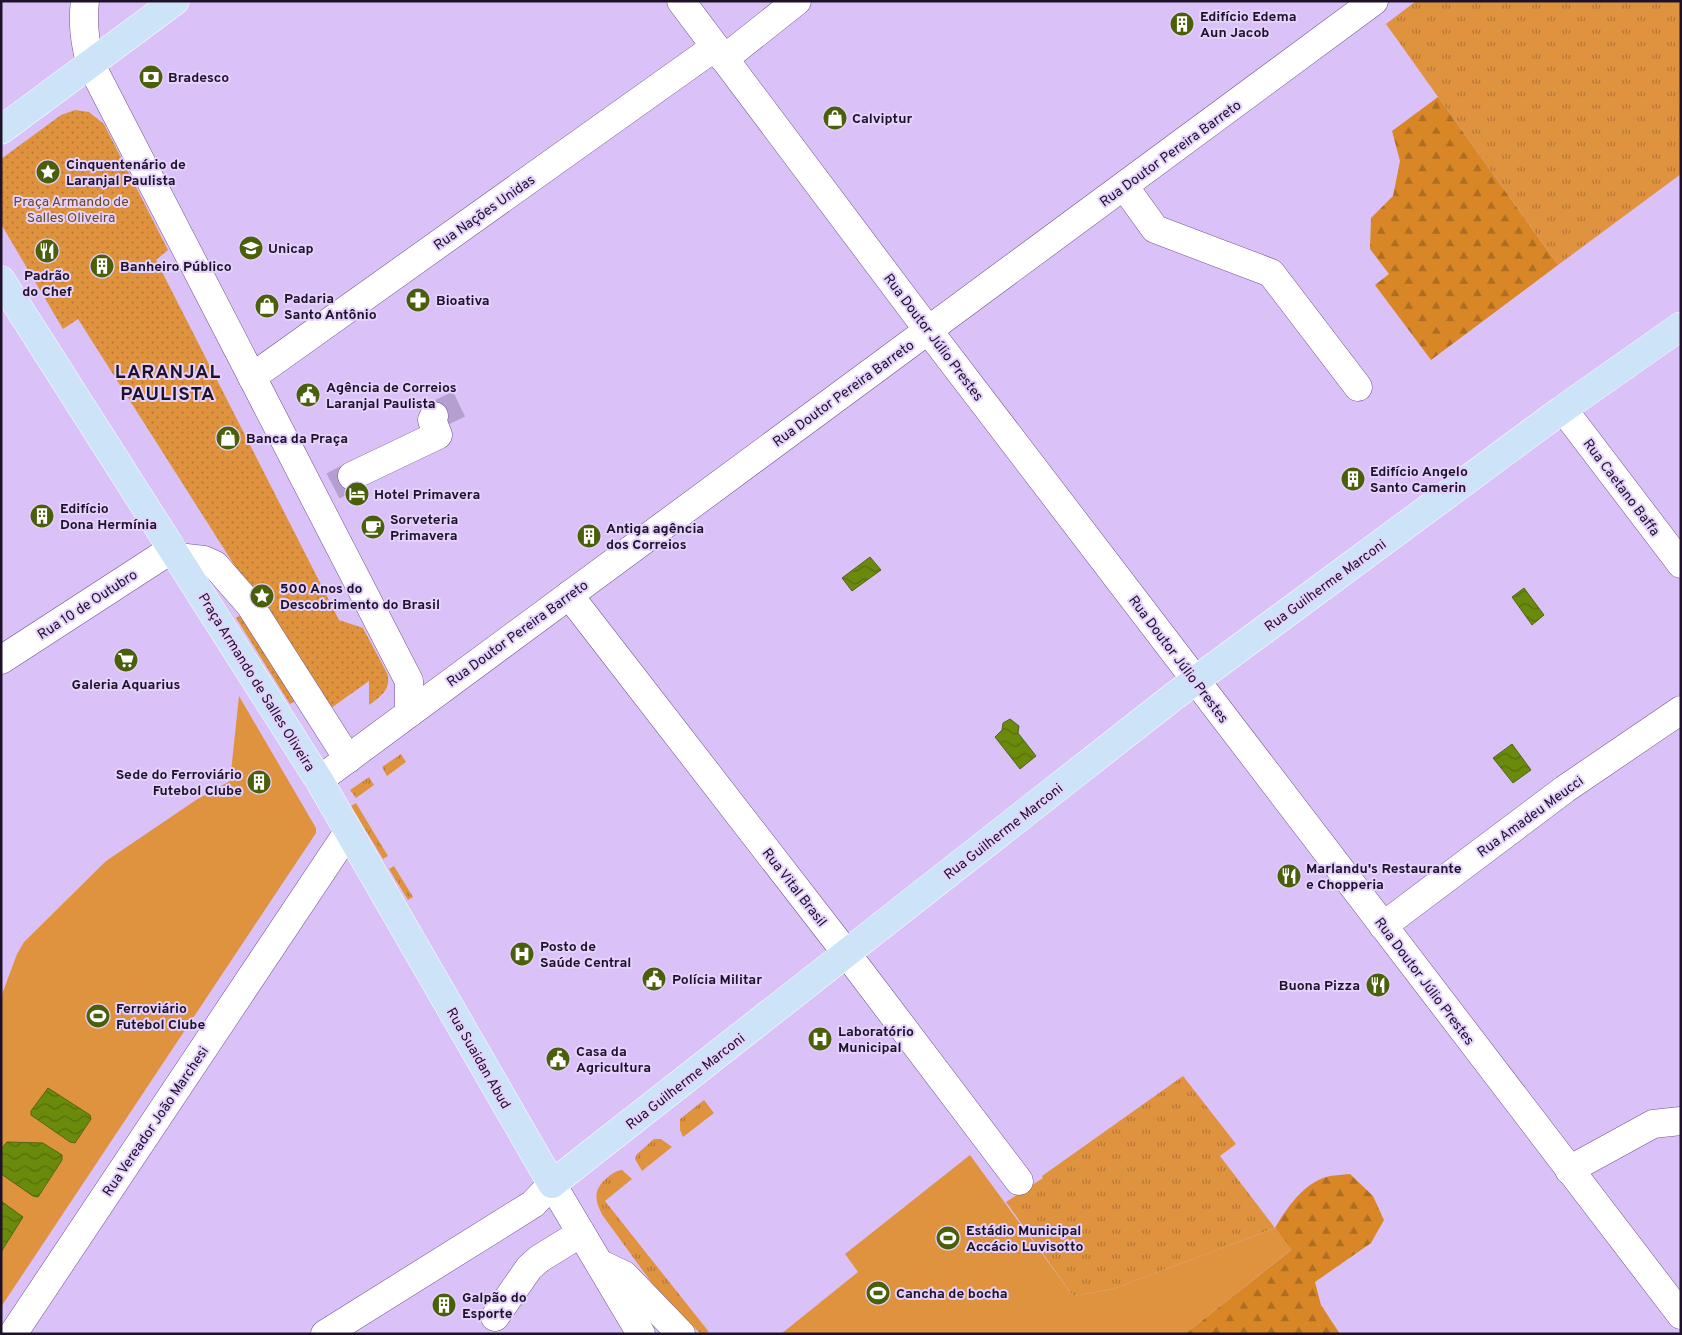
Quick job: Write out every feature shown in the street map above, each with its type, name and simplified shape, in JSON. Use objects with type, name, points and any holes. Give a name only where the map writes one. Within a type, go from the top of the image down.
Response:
[{"type":"main road","points":[[1,130],[175,1]]},
{"type":"main road","name":"Praça Armando de Salles Oliveira","points":[[1,280],[319,780]]},
{"type":"main road","name":"Rua Guilherme Marconi","points":[[552,1184],[1196,681],[1563,409],[1681,326]]},
{"type":"main road","name":"Rua Suaidan Abud","points":[[319,780],[552,1184]]},
{"type":"street","points":[[85,1],[84,38],[90,63],[252,377],[333,486],[409,680],[410,713]]},
{"type":"street","name":"Rua Doutor Júlio Prestes","points":[[681,1],[928,330],[1681,1315]]},
{"type":"street","name":"Rua Nações Unidas","points":[[252,377],[797,1]]},
{"type":"street","name":"Rua Doutor Pereira Barreto","points":[[410,713],[1374,1]]},
{"type":"street","points":[[1124,186],[1155,228],[1271,273],[1358,387]]},
{"type":"street","name":"Rua Caetano Baffa","points":[[1563,409],[1681,564]]},
{"type":"street","points":[[333,486],[438,434],[432,420],[434,416]]},
{"type":"street","points":[[175,553],[204,560],[215,565],[250,606],[348,759]]},
{"type":"street","name":"Rua 10 de Outubro","points":[[1,660],[175,553]]},
{"type":"street","name":"Rua Vital Brasil","points":[[569,595],[847,954],[1019,1181]]},
{"type":"street","points":[[409,680],[424,688],[442,689]]},
{"type":"street","name":"Rua Amadeu Meucci","points":[[1383,926],[1565,789],[1681,710]]},
{"type":"street","name":"Praça Armando de Salles Oliveira","points":[[319,780],[410,713]]},
{"type":"street","name":"Rua Vereador João Marchesi","points":[[13,1334],[348,832]]},
{"type":"street","points":[[1569,1170],[1652,1124],[1681,1104]]},
{"type":"street","points":[[1652,1124],[1681,1121]]},
{"type":"street","name":"Rua Suaidan Abud","points":[[552,1184],[641,1334]]},
{"type":"street","name":"Rua Guilherme Marconi","points":[[325,1334],[533,1204],[552,1184]]},
{"type":"street","points":[[495,1317],[529,1268],[539,1259],[581,1234]]},
{"type":"street","points":[[599,1263],[624,1276],[681,1334]]},
{"type":"green space","points":[[1416,1],[1681,1],[1681,174],[1558,265],[1386,24]]},
{"type":"green space","points":[[1438,97],[1558,265],[1431,360],[1375,285],[1389,274],[1370,249],[1371,218],[1393,196],[1400,161],[1392,131]]},
{"type":"green space","name":"Praça Armando de Salles Oliveira","points":[[75,110],[89,112],[104,124],[168,250],[156,260],[339,620],[363,628],[387,673],[387,688],[369,705],[369,681],[327,711],[78,319],[63,329],[1,224],[1,159],[61,115]]},
{"type":"green space","points":[[246,612],[300,698],[290,704],[236,618]]},
{"type":"green space","name":"Ferroviário Futebol Clube","points":[[239,696],[316,828],[316,833],[1,1307],[1,997],[17,954],[24,942],[106,861],[196,800],[230,781]]},
{"type":"green space","points":[[401,754],[406,762],[387,776],[382,767]]},
{"type":"green space","points":[[369,777],[374,785],[356,798],[350,790]]},
{"type":"green space","points":[[356,803],[388,856],[383,859],[351,806]]},
{"type":"green space","points":[[394,866],[413,897],[408,900],[389,869]]},
{"type":"green space","points":[[1183,1076],[1236,1144],[1220,1156],[1275,1228],[1113,1289],[1073,1296],[1006,1202],[1043,1178],[1042,1176]]},
{"type":"green space","points":[[704,1100],[714,1113],[683,1137],[680,1130],[680,1119]]},
{"type":"green space","points":[[654,1139],[661,1139],[672,1147],[642,1171],[635,1159],[637,1154]]},
{"type":"green space","name":"Estádio Municipal Accácio Luvisotto","points":[[970,1155],[1073,1296],[1113,1289],[1275,1228],[1292,1249],[1185,1334],[781,1334],[858,1272],[845,1254]]},
{"type":"green space","points":[[622,1170],[632,1179],[605,1201],[709,1332],[701,1334],[657,1290],[603,1216],[598,1205],[597,1190],[608,1177]]},
{"type":"green space","points":[[1350,1174],[1373,1196],[1384,1220],[1371,1243],[1315,1282],[1321,1305],[1340,1334],[1185,1334],[1291,1250],[1275,1228],[1290,1205],[1303,1191],[1318,1180],[1326,1177]]},
{"type":"water","points":[[870,557],[881,570],[852,591],[842,578]]},
{"type":"water","points":[[1524,588],[1544,615],[1532,625],[1512,597]]},
{"type":"water","points":[[1010,719],[1019,726],[1018,733],[1036,756],[1020,769],[995,737],[1002,730],[1003,723]]},
{"type":"water","points":[[1512,744],[1531,770],[1513,783],[1493,758]]},
{"type":"water","points":[[48,1088],[90,1115],[91,1119],[75,1143],[70,1142],[31,1115],[31,1111]]},
{"type":"water","points":[[7,1142],[43,1143],[62,1155],[62,1160],[38,1197],[33,1196],[1,1174],[1,1149]]},
{"type":"water","points":[[1,1201],[23,1217],[1,1252]]},
{"type":"tunnel","points":[[434,416],[459,404]]},
{"type":"tunnel","points":[[333,486],[352,476]]},
{"type":"place","name":"Edifício Edema Aun Jacob","points":[[1182,24]]},
{"type":"place","name":"Bradesco","points":[[151,77]]},
{"type":"place","name":"Calviptur","points":[[835,118]]},
{"type":"place","name":"Cinquentenário de Laranjal Paulista","points":[[48,172]]},
{"type":"place","name":"Unicap","points":[[251,248]]},
{"type":"place","name":"Padrão do Chef","points":[[47,251]]},
{"type":"place","name":"Banheiro Público","points":[[102,266]]},
{"type":"place","name":"Bioativa","points":[[418,300]]},
{"type":"place","name":"Padaria Santo Antônio","points":[[267,306]]},
{"type":"place","name":"Agência de Correios Laranjal Paulista","points":[[308,395]]},
{"type":"place","name":"Banca da Praça","points":[[228,438]]},
{"type":"place","name":"Edifício Angelo Santo Camerin","points":[[1353,479]]},
{"type":"place","name":"Hotel Primavera","points":[[357,494]]},
{"type":"place","name":"Edifício Dona Hermínia","points":[[42,516]]},
{"type":"place","name":"Sorveteria Primavera","points":[[373,527]]},
{"type":"place","name":"Antiga agência dos Correios","points":[[589,536]]},
{"type":"place","name":"500 Anos do Descobrimento do Brasil","points":[[262,596]]},
{"type":"place","name":"Galeria Aquarius","points":[[126,660]]},
{"type":"place","name":"Sede do Ferroviário Futebol Clube","points":[[259,782]]},
{"type":"place","name":"Marlandu's Restaurante e Chopperia","points":[[1289,876]]},
{"type":"place","name":"Posto de Saúde Central","points":[[522,954]]},
{"type":"place","name":"Polícia Militar","points":[[654,979]]},
{"type":"place","name":"Buona Pizza","points":[[1378,985]]},
{"type":"place","name":"Ferroviário Futebol Clube","points":[[98,1016]]},
{"type":"place","name":"Laboratório Municipal","points":[[820,1039]]},
{"type":"place","name":"Casa da Agricultura","points":[[558,1059]]},
{"type":"place","name":"Estádio Municipal Accácio Luvisotto","points":[[948,1238]]},
{"type":"place","name":"Cancha de bocha","points":[[878,1293]]},
{"type":"place","name":"Galpão do Esporte","points":[[444,1305]]},
{"type":"district","name":"LARANJAL PAULISTA","points":[[168,382]]}]
